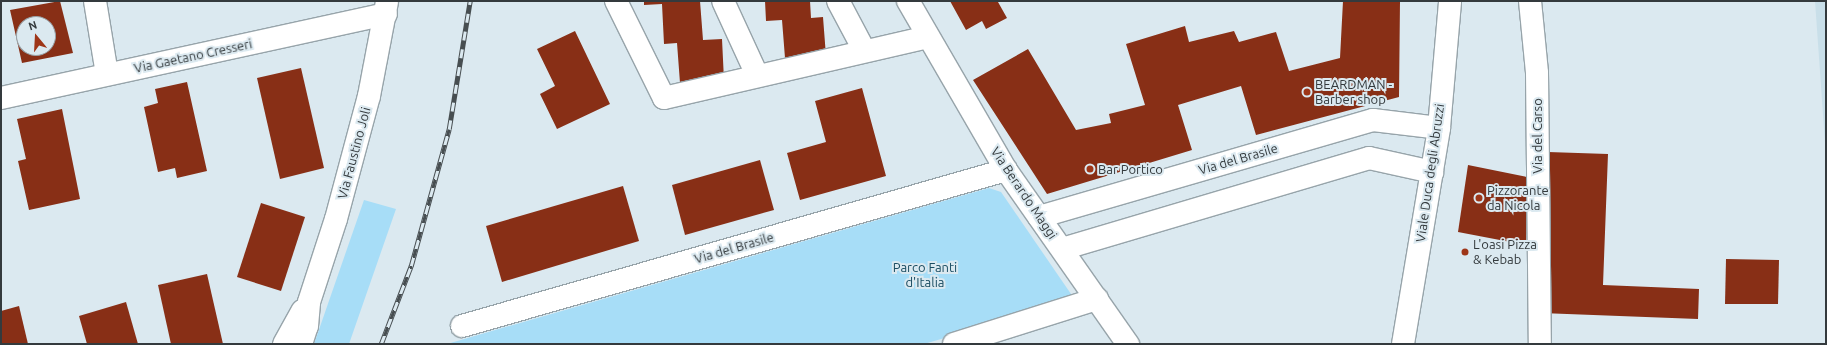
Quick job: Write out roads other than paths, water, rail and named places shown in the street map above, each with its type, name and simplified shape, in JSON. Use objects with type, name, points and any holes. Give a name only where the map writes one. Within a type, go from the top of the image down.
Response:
[{"type":"street","points":[[95,1],[106,74]]},
{"type":"street","points":[[616,1],[664,98],[864,50],[928,38]]},
{"type":"street","points":[[723,1],[757,76]]},
{"type":"street","points":[[838,1],[864,50]]},
{"type":"street","name":"Via Berardo Maggi","points":[[908,1],[928,38],[1006,170],[1128,344]]},
{"type":"street","name":"Viale Duca degli Abruzzi","points":[[1403,344],[1439,128],[1450,1]]},
{"type":"street","name":"Via del Carso","points":[[1530,1],[1537,73],[1540,344]]},
{"type":"street","name":"Via Gaetano Cresseri","points":[[1,98],[387,8]]},
{"type":"street","name":"Via Faustino Joli","points":[[301,344],[307,326],[309,302],[336,218],[369,96],[387,8]]},
{"type":"street","name":"Via del Brasile","points":[[1039,217],[1372,120],[1439,128]]},
{"type":"street","points":[[1062,249],[1369,158],[1432,172]]},
{"type":"street","name":"Via del Brasile","points":[[462,326],[1006,170]]},
{"type":"street","points":[[954,344],[1097,299]]},
{"type":"street","name":"Via Faustino Joli","points":[[284,344],[293,323],[309,302]]},
{"type":"railway","points":[[381,344],[411,266],[449,129],[470,1]]},
{"type":"place","name":"BEARDMAN - Barber shop","points":[[1307,92]]},
{"type":"place","name":"Bar Portico","points":[[1090,169]]},
{"type":"place","name":"Pizzorante da Nicola","points":[[1479,198]]},
{"type":"place","name":"L'oasi Pizza & Kebab","points":[[1465,252]]},
{"type":"park label","name":"Parco Fanti d'Italia","points":[[925,276]]}]
